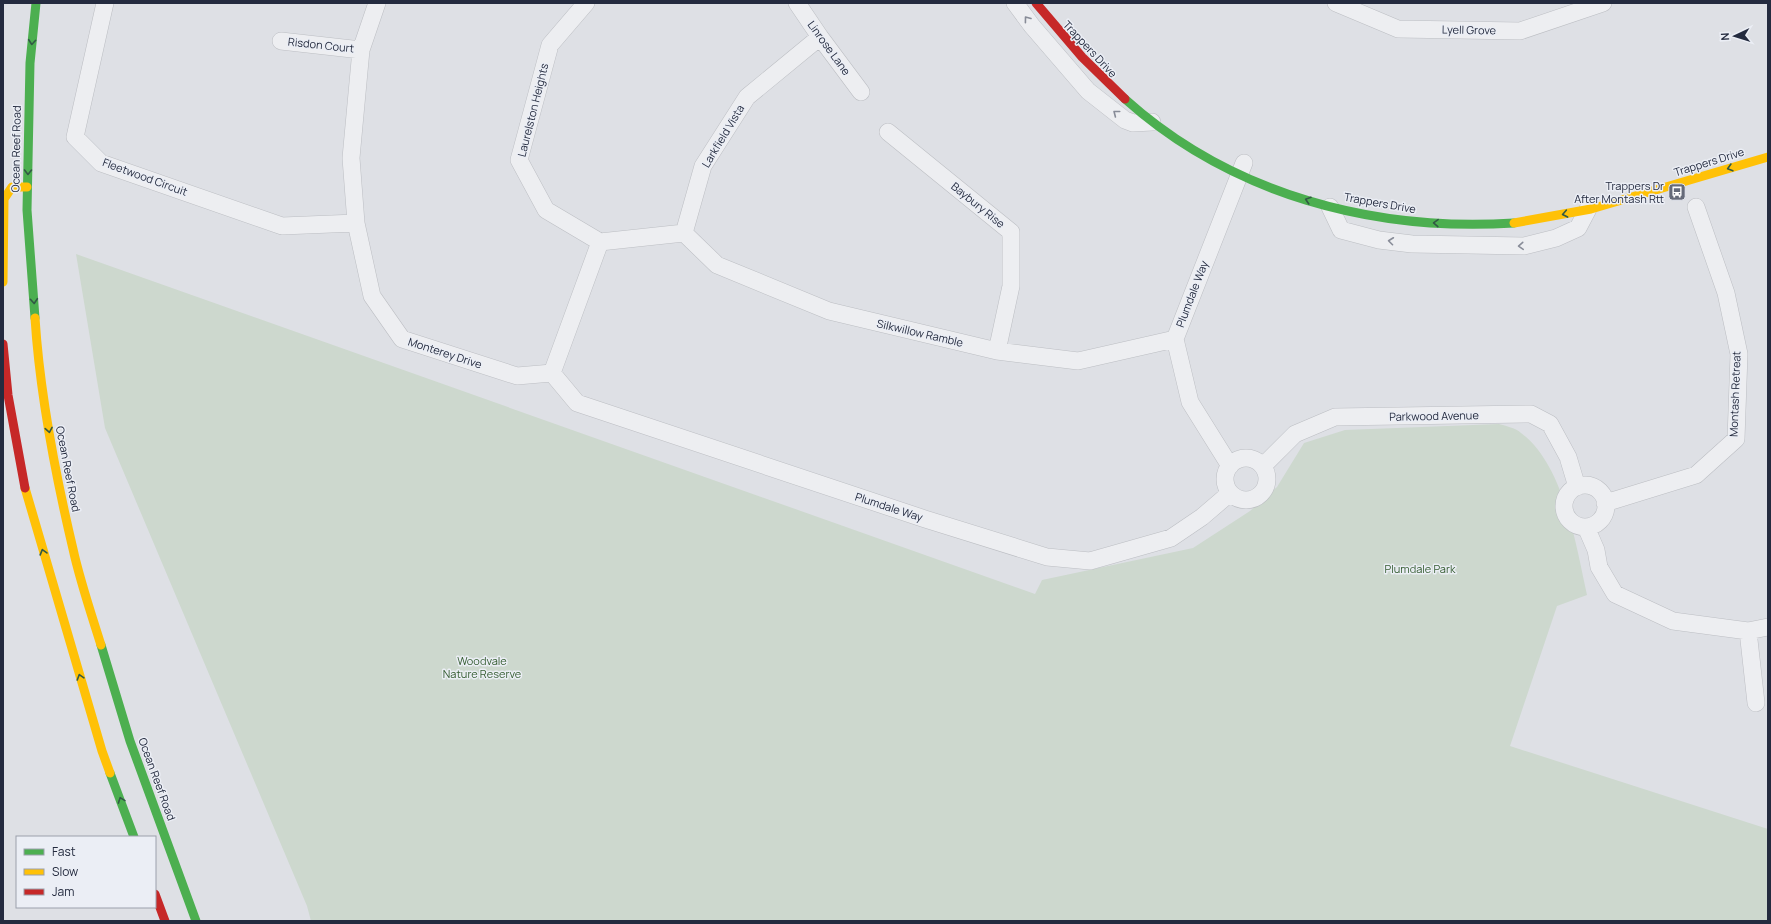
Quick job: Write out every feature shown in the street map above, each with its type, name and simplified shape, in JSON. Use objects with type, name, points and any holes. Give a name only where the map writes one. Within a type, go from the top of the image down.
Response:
[{"type":"main road","name":"Ocean Reef Road","points":[[36,3],[30,63],[27,210],[38,366],[55,468],[72,550],[130,741],[196,921]]},
{"type":"main road","name":"Trappers Drive","points":[[1036,3],[1076,51],[1129,103],[1176,139],[1243,166],[1258,183],[1330,207],[1410,223],[1473,224],[1530,221],[1588,210],[1768,157]]},
{"type":"main road","name":"Trappers Drive","points":[[1052,6],[1059,16]]},
{"type":"main road","points":[[27,10],[33,25]]},
{"type":"main road","points":[[3,282],[4,199],[9,188],[13,185],[27,187]]},
{"type":"main road","points":[[3,344],[8,395],[25,487],[102,751],[134,836]]},
{"type":"main road","points":[[156,897],[164,921]]},
{"type":"street","name":"Fleetwood Circuit","points":[[105,3],[75,137],[101,163],[282,226],[356,223]]},
{"type":"street","name":"Monterey Drive","points":[[377,3],[361,50],[352,158],[356,223],[372,296],[402,339],[516,376],[552,373]]},
{"type":"street","name":"Laurelston Heights","points":[[586,3],[550,45],[519,160],[546,210],[600,242]]},
{"type":"street","name":"Linrose Lane","points":[[797,3],[861,92]]},
{"type":"street","points":[[1015,3],[1032,26],[1088,90],[1125,120],[1133,123],[1152,122]]},
{"type":"street","name":"Lyell Grove","points":[[1336,3],[1398,29],[1520,31],[1603,3]]},
{"type":"street","name":"Larkfield Vista","points":[[684,233],[703,166],[747,97],[820,36]]},
{"type":"street","name":"Risdon Court","points":[[281,41],[361,50]]},
{"type":"street","name":"Baybury Rise","points":[[888,132],[1011,232],[1011,286],[997,351]]},
{"type":"street","name":"Plumdale Way","points":[[1230,466],[1190,402],[1175,338],[1243,166]]},
{"type":"street","name":"Trappers Drive","points":[[1330,207],[1341,230],[1379,240],[1412,244],[1456,246],[1524,246],[1543,241],[1578,228],[1588,210]]},
{"type":"street","name":"Montash Retreat","points":[[1605,503],[1696,475],[1736,439],[1739,354],[1726,293],[1696,207]]},
{"type":"street","points":[[552,373],[600,242],[684,233]]},
{"type":"street","name":"Silkwillow Ramble","points":[[684,233],[717,265],[828,311],[997,351],[1078,361],[1175,338]]},
{"type":"street","name":"Plumdale Way","points":[[552,373],[577,403],[925,519],[1047,557],[1090,561],[1171,538],[1202,517],[1230,493]]},
{"type":"street","name":"Parkwood Avenue","points":[[1263,466],[1296,434],[1335,417],[1531,414],[1550,424],[1568,457],[1577,487]]},
{"type":"street","points":[[1246,458],[1252,459],[1263,466],[1267,480],[1265,487],[1256,498],[1242,500],[1230,493],[1224,479],[1230,466],[1234,461],[1246,458]]},
{"type":"street","points":[[1589,486],[1595,488],[1603,497],[1605,503],[1603,516],[1599,522],[1586,527],[1574,524],[1566,514],[1564,508],[1567,496],[1577,487],[1589,486]]},
{"type":"street","points":[[1586,527],[1596,550],[1599,567],[1615,594],[1672,622],[1748,631],[1768,627]]},
{"type":"street","points":[[1748,631],[1756,703]]},
{"type":"green space","name":"Woodvale Nature Reserve","points":[[76,254],[1035,594],[1042,580],[1193,548],[1250,511],[1277,487],[1304,443],[1345,430],[1499,424],[1514,428],[1536,447],[1548,465],[1558,485],[1573,530],[1587,595],[1557,606],[1510,746],[1768,829],[1768,921],[311,921],[307,906],[105,428]]},
{"type":"traffic: fast","points":[[35,318],[27,210],[30,63],[36,3]]},
{"type":"traffic: fast","points":[[1125,99],[1167,132],[1211,160],[1258,183],[1307,200],[1358,213],[1409,221],[1461,224],[1514,223]]},
{"type":"traffic: fast","points":[[101,645],[130,741],[196,921]]},
{"type":"traffic: fast","points":[[110,773],[134,836]]},
{"type":"traffic: slow","points":[[1514,223],[1591,209],[1768,157]]},
{"type":"traffic: slow","points":[[3,282],[4,199],[12,187],[27,187]]},
{"type":"traffic: slow","points":[[35,318],[44,405],[60,492],[79,573],[101,645]]},
{"type":"traffic: slow","points":[[25,488],[102,751],[110,773]]},
{"type":"traffic: jam","points":[[1036,3],[1082,57],[1125,99]]},
{"type":"traffic: jam","points":[[3,344],[8,395],[25,488]]},
{"type":"traffic: jam","points":[[156,897],[165,921]]},
{"type":"place","name":"Trappers Dr After Montash Rtt","points":[[1677,192]]},
{"type":"park label","name":"Plumdale Park","points":[[1420,569]]}]
